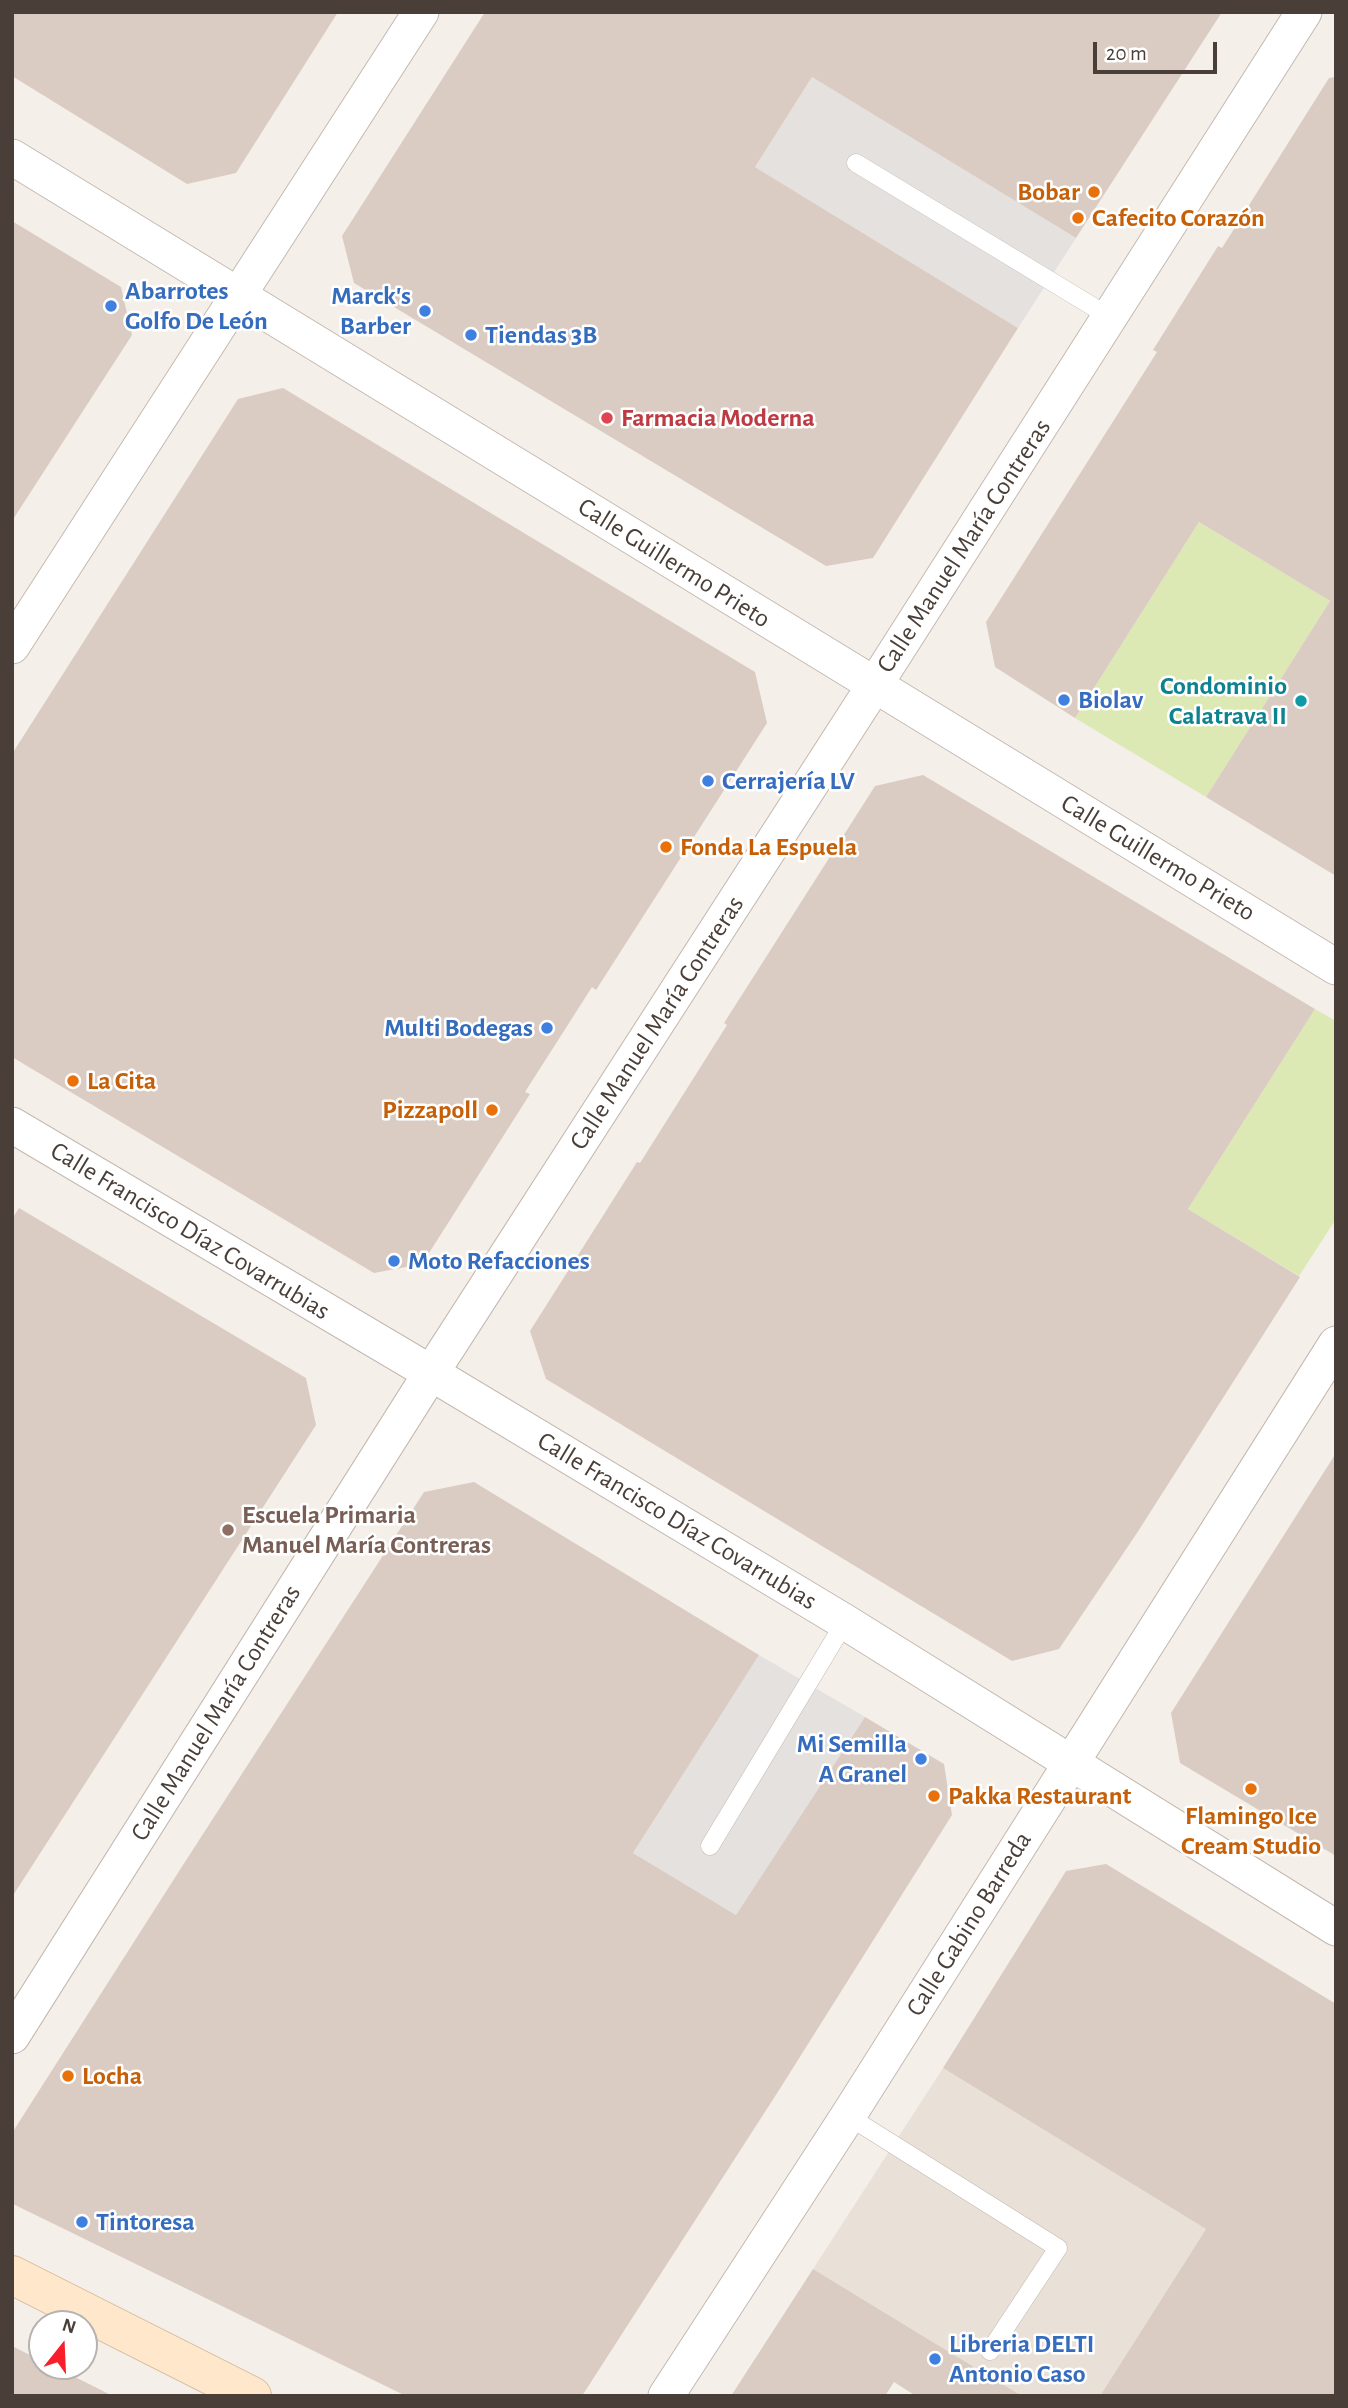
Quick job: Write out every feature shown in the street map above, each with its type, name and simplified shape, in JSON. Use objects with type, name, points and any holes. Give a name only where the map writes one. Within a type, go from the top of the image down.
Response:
[{"type":"main road","points":[[12,2275],[252,2396]]},
{"type":"street","points":[[12,646],[421,12]]},
{"type":"street","name":"Calle Manuel María Contreras","points":[[12,2036],[431,1373],[1304,12]]},
{"type":"street","name":"Calle Guillermo Prieto","points":[[12,157],[1336,967]]},
{"type":"street","name":"Calle Francisco Díaz Covarrubias","points":[[12,1125],[845,1622],[1336,1928]]},
{"type":"street","name":"Calle Gabino Barreda","points":[[666,2396],[848,2116],[1336,1344]]},
{"type":"lane","points":[[856,163],[1110,317]]},
{"type":"lane","points":[[710,1846],[845,1622]]},
{"type":"lane","points":[[848,2116],[1058,2248],[990,2351]]},
{"type":"shaded area","points":[[812,77],[1076,238],[1018,328],[755,167]]},
{"type":"shaded area","points":[[759,1655],[865,1717],[736,1915],[633,1853]]},
{"type":"shaded area","points":[[943,2068],[1206,2229],[1100,2396],[1022,2396],[813,2269]]},
{"type":"green space","points":[[1199,522],[1330,601],[1206,797],[1075,718]]},
{"type":"green space","points":[[1315,1009],[1336,1021],[1336,1219],[1299,1276],[1188,1209]]},
{"type":"building","points":[[12,12],[338,12],[236,173],[187,184],[12,76]]},
{"type":"building","points":[[485,12],[1222,12],[1076,238],[812,77],[755,167],[1018,328],[873,558],[826,566],[354,283],[342,236]]},
{"type":"building","points":[[1336,77],[1336,876],[1206,797],[1330,601],[1199,522],[1075,718],[995,667],[986,622],[1157,352],[1153,350],[1218,246],[1222,248],[1329,78]]},
{"type":"building","points":[[12,221],[121,287],[132,335],[12,521]]},
{"type":"building","points":[[283,388],[755,672],[767,723],[596,990],[592,987],[525,1092],[530,1094],[422,1264],[374,1273],[12,1057],[12,754],[238,399]]},
{"type":"building","points":[[923,775],[1315,1009],[1188,1209],[1300,1277],[1137,1533],[1059,1649],[1012,1661],[546,1379],[530,1331],[637,1162],[640,1163],[727,1025],[724,1023],[875,786]]},
{"type":"building","points":[[19,1208],[306,1378],[316,1425],[12,1897],[12,1219]]},
{"type":"building","points":[[1336,1453],[1336,1856],[1180,1763],[1171,1713]]},
{"type":"building","points":[[474,1482],[759,1655],[633,1853],[736,1915],[865,1717],[944,1764],[952,1815],[582,2396],[406,2396],[13,2204],[12,2201],[12,2133],[183,1865],[424,1492]]},
{"type":"building","points":[[1106,1864],[1336,2004],[1336,2396],[1100,2396],[1206,2229],[943,2068],[1066,1871]]},
{"type":"building","points":[[813,2269],[1022,2396],[916,2396],[894,2382],[885,2396],[731,2396]]},
{"type":"building","points":[[12,2346],[28,2354],[28,2380],[81,2380],[113,2396],[12,2396]]},
{"type":"place","name":"Bobar","points":[[1094,192]]},
{"type":"place","name":"Cafecito Corazón","points":[[1078,218]]},
{"type":"place","name":"Abarrotes Golfo De León","points":[[111,306]]},
{"type":"place","name":"Marck's Barber","points":[[425,311]]},
{"type":"place","name":"Tiendas 3B","points":[[471,335]]},
{"type":"place","name":"Farmacia Moderna","points":[[607,418]]},
{"type":"place","name":"Biolav","points":[[1064,700]]},
{"type":"place","name":"Condominio Calatrava II","points":[[1301,701]]},
{"type":"place","name":"Cerrajería LV","points":[[708,781]]},
{"type":"place","name":"Fonda La Espuela","points":[[666,847]]},
{"type":"place","name":"Multi Bodegas","points":[[547,1028]]},
{"type":"place","name":"La Cita","points":[[73,1081]]},
{"type":"place","name":"Pizzapoll","points":[[492,1110]]},
{"type":"place","name":"Moto Refacciones","points":[[394,1261]]},
{"type":"place","name":"Escuela Primaria Manuel María Contreras","points":[[228,1530]]},
{"type":"place","name":"Mi Semilla A Granel","points":[[921,1759]]},
{"type":"place","name":"Flamingo Ice Cream Studio","points":[[1251,1789]]},
{"type":"place","name":"Pakka Restaurant","points":[[934,1796]]},
{"type":"place","name":"Locha","points":[[68,2076]]},
{"type":"place","name":"Tintoresa","points":[[82,2222]]},
{"type":"place","name":"Libreria DELTI Antonio Caso","points":[[935,2359]]}]
